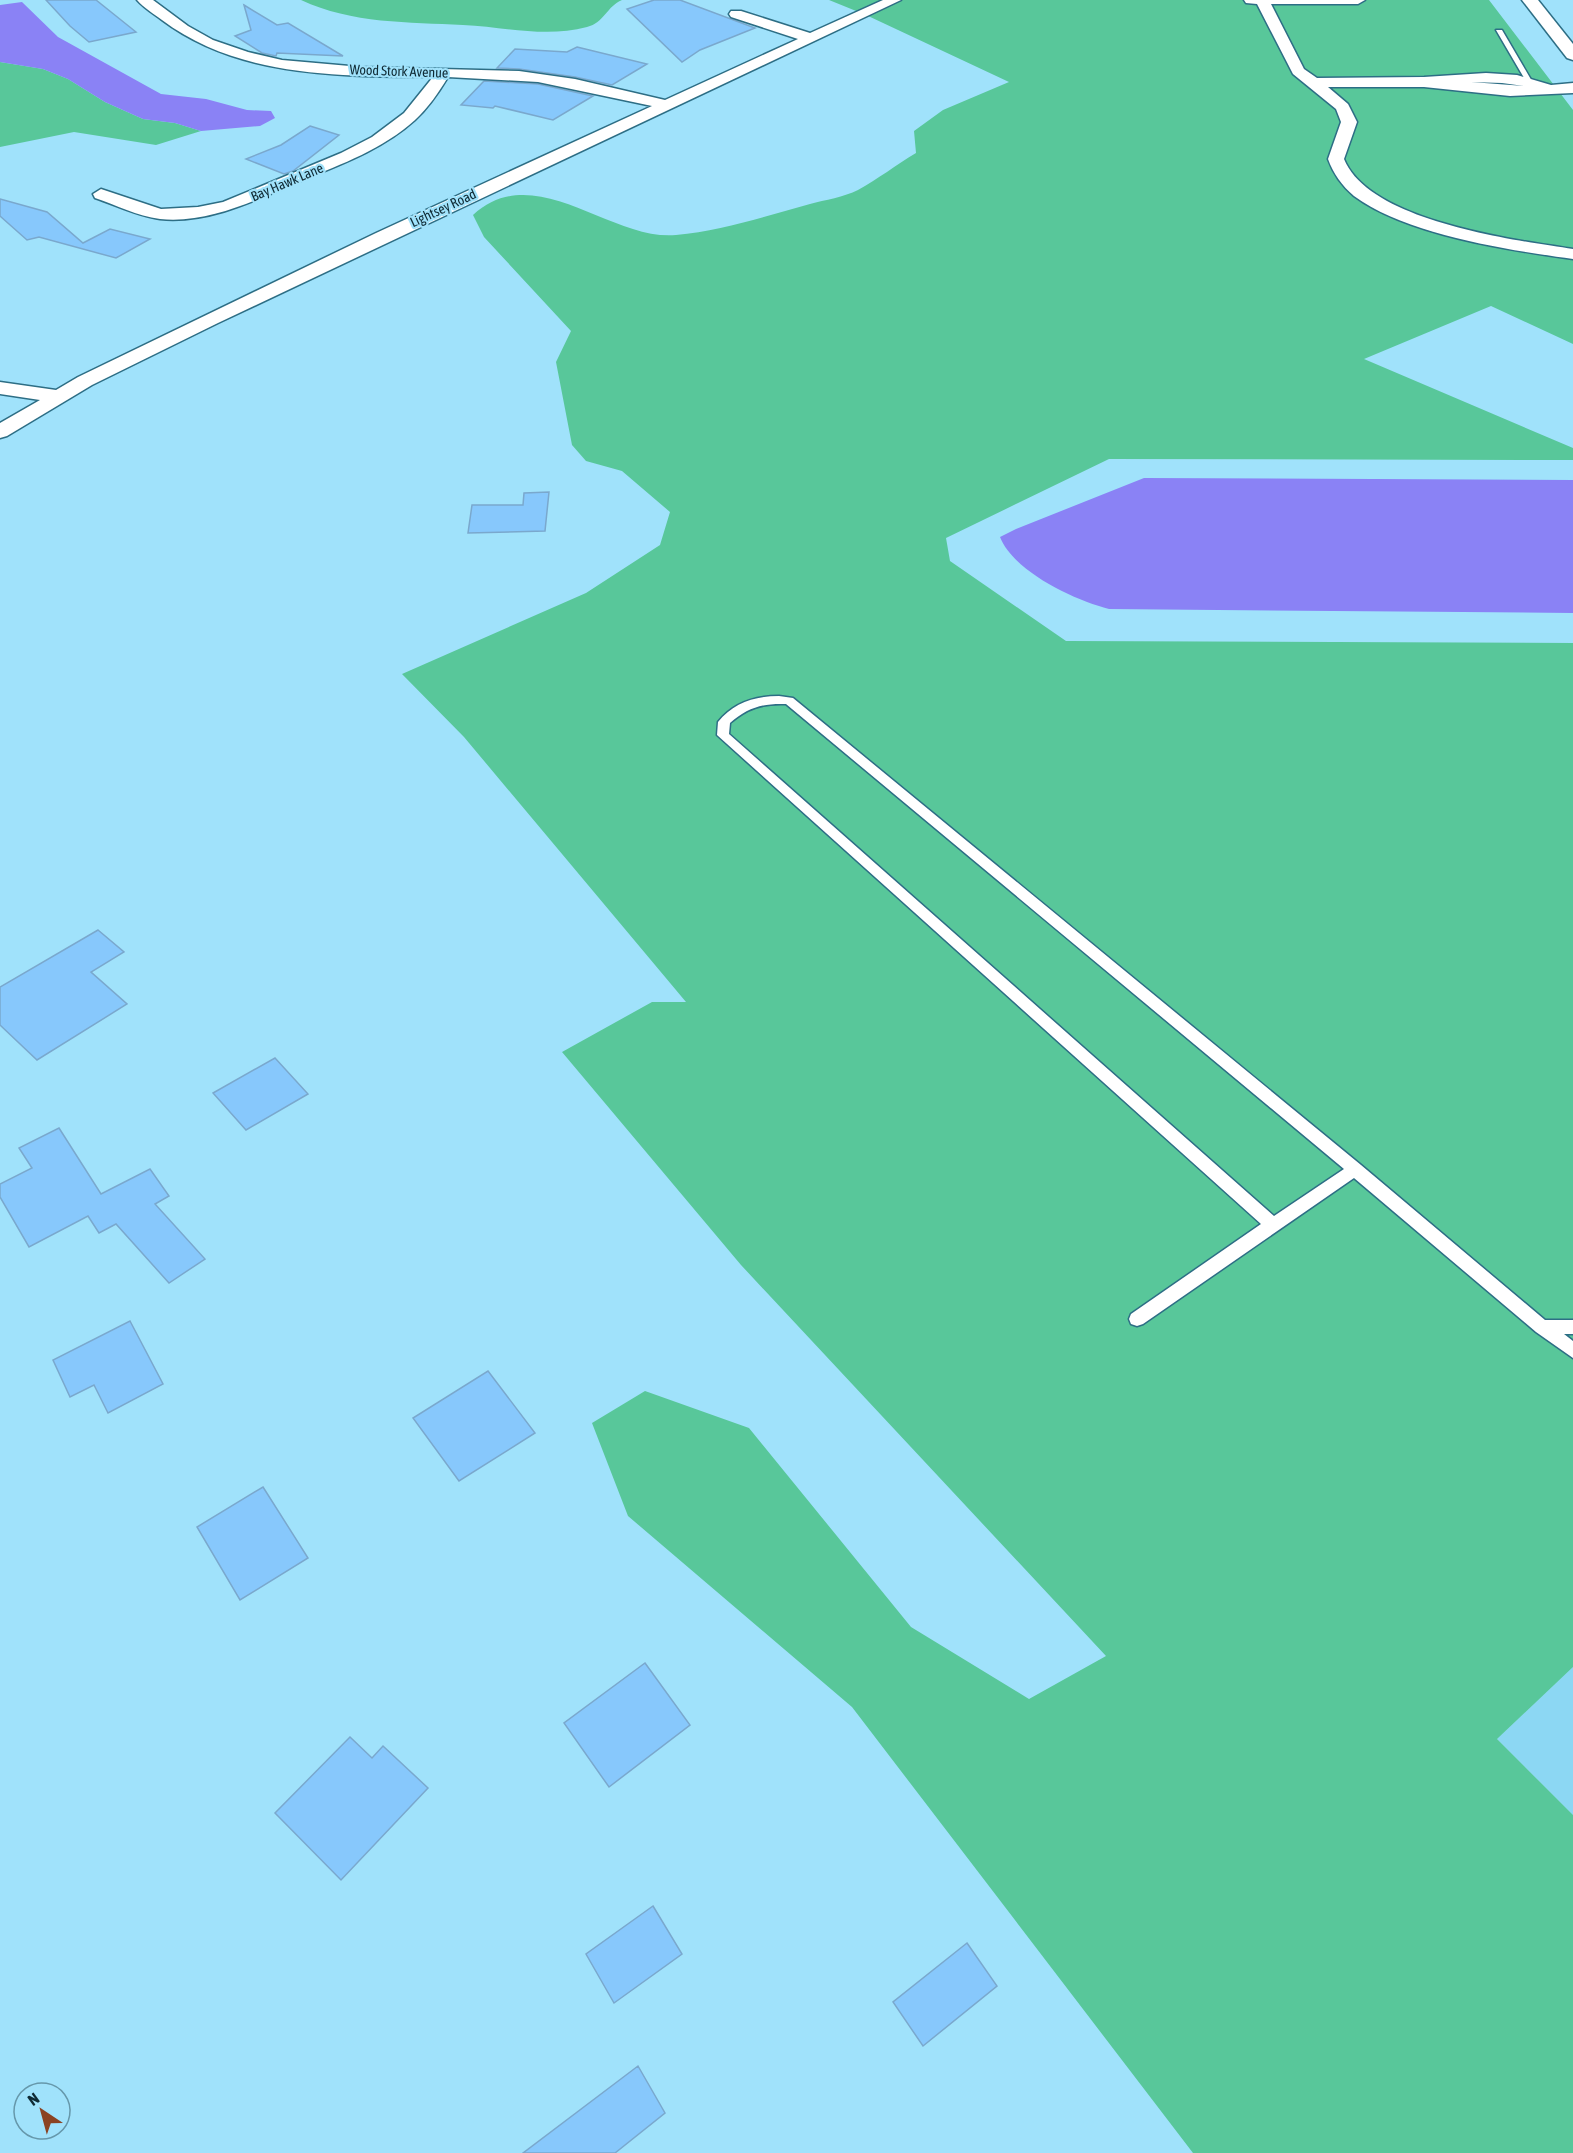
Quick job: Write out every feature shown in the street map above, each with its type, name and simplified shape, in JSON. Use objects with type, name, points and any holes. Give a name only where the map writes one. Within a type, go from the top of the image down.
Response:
[{"type":"highway","points":[[1530,0],[1573,55]]},
{"type":"street","name":"Wood Stork Avenue","points":[[144,0],[197,38],[248,56],[316,67],[549,78],[666,105]]},
{"type":"street","name":"Lightsey Road","points":[[0,432],[57,396],[211,318],[894,0]]},
{"type":"street","points":[[1251,0],[1358,0]]},
{"type":"street","points":[[1262,0],[1298,71],[1342,107],[1349,122],[1336,159],[1342,175],[1362,194],[1399,213],[1453,230],[1573,254]]},
{"type":"street","points":[[735,14],[810,38]]},
{"type":"street","name":"Bay Hawk Lane","points":[[100,194],[146,212],[161,214],[178,214],[228,206],[347,156],[378,140],[410,116],[433,90],[443,73]]},
{"type":"street","points":[[1312,82],[1495,78],[1530,81],[1546,87]]},
{"type":"street","points":[[1424,81],[1510,91],[1531,91],[1546,87],[1573,88]]},
{"type":"street","points":[[0,388],[57,396]]},
{"type":"lane","points":[[1499,32],[1530,81]]},
{"type":"lane","points":[[1273,1225],[723,735],[724,722],[735,712],[751,703],[767,698],[789,701],[1355,1169],[1542,1327],[1573,1350]]},
{"type":"lane","points":[[1137,1319],[1355,1169]]},
{"type":"lane","points":[[1542,1327],[1573,1327]]},
{"type":"shaded area","points":[[22,2],[58,37],[161,94],[206,99],[247,110],[271,111],[275,118],[260,126],[201,131],[175,123],[143,119],[105,102],[68,79],[43,69],[0,62],[0,5]]},
{"type":"shaded area","points":[[1144,478],[1573,480],[1573,613],[1109,609],[1079,599],[1031,573],[1007,550],[1000,537]]},
{"type":"shaded area","points":[[1573,1667],[1573,1815],[1497,1739]]},
{"type":"green space","points":[[301,0],[622,0],[593,25],[572,30],[541,32],[360,18],[320,8]]},
{"type":"green space","points":[[829,0],[1489,0],[1573,110],[1573,344],[1491,306],[1364,359],[1573,448],[1573,460],[1109,459],[946,538],[950,561],[1066,641],[1573,643],[1573,1667],[1497,1739],[1573,1815],[1573,2153],[1193,2153],[852,1707],[628,1516],[592,1423],[645,1391],[749,1428],[911,1627],[1029,1699],[1106,1656],[741,1265],[562,1052],[652,1002],[686,1002],[464,737],[402,674],[586,593],[660,545],[670,512],[622,471],[586,461],[572,445],[556,362],[571,331],[484,237],[473,215],[497,200],[522,195],[547,198],[651,234],[693,233],[744,222],[858,190],[916,153],[914,131],[943,110],[1009,82]]},
{"type":"green space","points":[[0,62],[43,69],[68,79],[105,102],[143,119],[175,123],[201,131],[156,145],[74,132],[0,147]]},
{"type":"building","points":[[46,0],[96,0],[136,32],[89,42],[70,26]]},
{"type":"building","points":[[654,0],[680,0],[755,28],[700,50],[682,62],[627,9]]},
{"type":"building","points":[[244,5],[277,25],[288,23],[343,56],[277,53],[276,56],[262,53],[235,36],[251,30]]},
{"type":"building","points":[[577,47],[647,64],[612,85],[575,77],[497,68],[515,49],[567,52]]},
{"type":"building","points":[[484,81],[538,84],[593,96],[553,120],[495,106],[493,108],[461,105]]},
{"type":"building","points":[[310,126],[339,135],[293,171],[284,174],[246,159],[281,145]]},
{"type":"building","points":[[0,199],[47,212],[83,243],[110,229],[150,239],[116,258],[39,237],[27,240],[0,216]]},
{"type":"building","points":[[549,492],[545,531],[468,533],[472,505],[523,505],[524,493]]},
{"type":"building","points":[[98,930],[124,952],[91,972],[127,1004],[37,1060],[0,1025],[0,987]]},
{"type":"building","points":[[275,1058],[308,1094],[246,1130],[213,1093]]},
{"type":"building","points":[[59,1128],[101,1194],[150,1169],[169,1196],[155,1204],[205,1259],[169,1283],[116,1224],[99,1233],[88,1216],[29,1247],[0,1197],[0,1184],[32,1168],[19,1148]]},
{"type":"building","points":[[130,1321],[163,1384],[108,1413],[94,1385],[70,1397],[53,1360]]},
{"type":"building","points":[[488,1371],[535,1433],[459,1481],[413,1418]]},
{"type":"building","points":[[263,1487],[308,1558],[240,1600],[197,1527]]},
{"type":"building","points":[[645,1663],[690,1725],[609,1787],[564,1723]]},
{"type":"building","points":[[350,1737],[372,1758],[383,1746],[428,1788],[341,1880],[275,1813]]},
{"type":"building","points":[[653,1906],[682,1954],[614,2003],[586,1954]]},
{"type":"building","points":[[967,1943],[997,1986],[923,2046],[893,2002]]},
{"type":"building","points":[[638,2066],[665,2113],[615,2153],[523,2153]]}]
